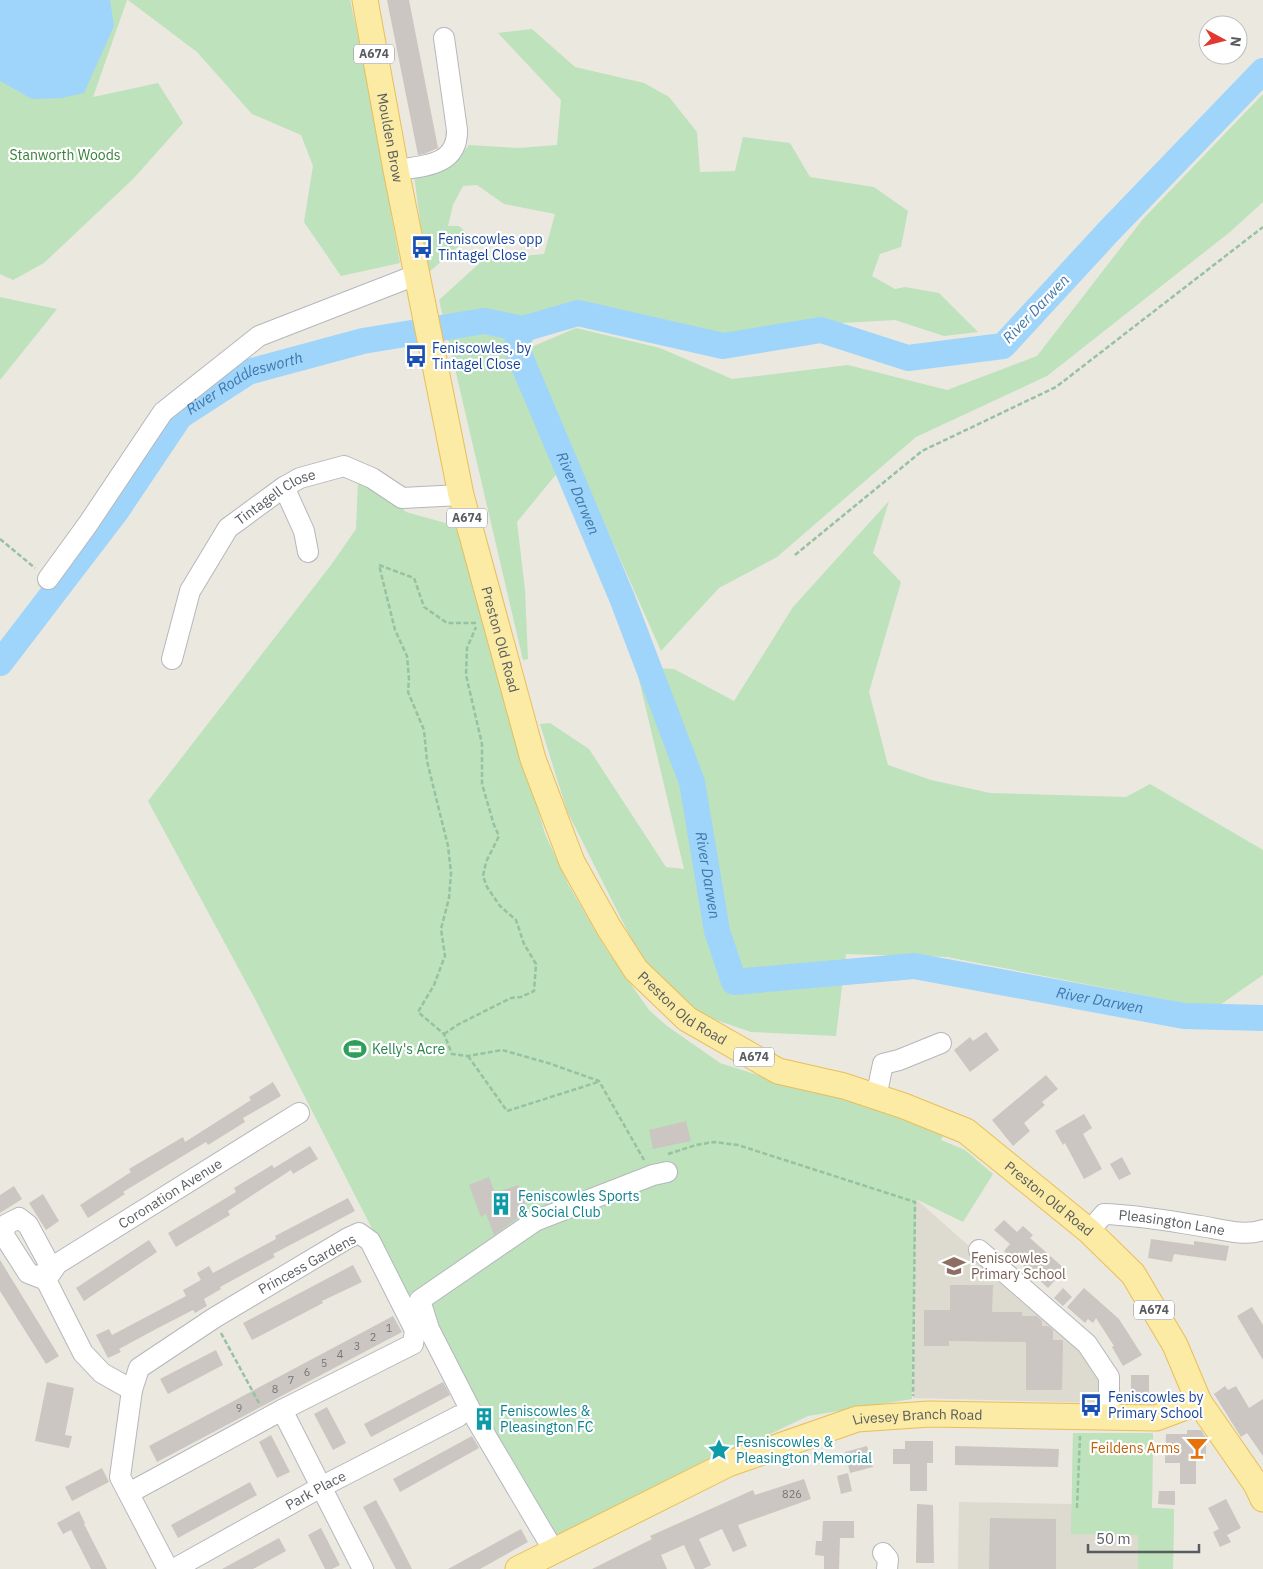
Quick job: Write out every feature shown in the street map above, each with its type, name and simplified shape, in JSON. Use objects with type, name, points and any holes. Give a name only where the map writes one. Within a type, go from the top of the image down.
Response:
[{"type":"main road","name":"Moulden Brow","points":[[366,1],[416,275]]},
{"type":"main road","name":"Preston Old Road","points":[[416,275],[461,495],[533,759],[572,862],[636,970],[687,1019],[778,1071],[844,1086],[904,1106],[966,1131],[1089,1231],[1132,1274],[1175,1345],[1199,1402],[1256,1484],[1263,1499]]},
{"type":"main road","name":"Livesey Branch Road","points":[[518,1569],[728,1464],[857,1419],[912,1415],[1156,1418],[1199,1402]]},
{"type":"street","points":[[396,170],[433,164],[447,157],[455,148],[457,130],[444,38]]},
{"type":"street","points":[[48,578],[88,524],[163,412],[259,336],[416,275]]},
{"type":"street","name":"Tintagell Close","points":[[172,659],[190,591],[228,528],[284,487],[300,478],[344,466],[372,478],[402,498],[461,495]]},
{"type":"street","points":[[284,487],[304,531],[308,552]]},
{"type":"street","points":[[876,1097],[883,1064],[898,1060],[941,1042]]},
{"type":"street","name":"Coronation Avenue","points":[[132,1390],[102,1373],[83,1353],[46,1280],[56,1264],[299,1114]]},
{"type":"street","points":[[554,1551],[470,1409],[429,1329],[420,1300],[536,1221],[652,1175],[667,1163]]},
{"type":"street","name":"Pleasington Lane","points":[[1089,1231],[1104,1214],[1131,1215],[1234,1231],[1256,1233],[1263,1230]]},
{"type":"street","name":"Princess Gardens","points":[[129,1493],[274,1414],[413,1344],[414,1330],[370,1241],[359,1233],[348,1238],[214,1318],[139,1368],[132,1390],[120,1477],[168,1569]]},
{"type":"street","points":[[979,1250],[1087,1344],[1109,1377],[1109,1417]]},
{"type":"street","points":[[274,1414],[321,1487],[363,1569]]},
{"type":"street","name":"Park Place","points":[[174,1569],[321,1487],[459,1416]]},
{"type":"path","points":[[796,555],[922,451],[1056,386],[1263,227]]},
{"type":"path","points":[[0,539],[48,578]]},
{"type":"path","points":[[444,1034],[459,1024],[510,998],[521,997],[534,991],[536,964],[524,944],[516,920],[500,906],[487,887],[483,876],[486,862],[499,836],[482,784],[482,744],[466,675],[467,648],[477,622],[447,623],[424,607],[414,578],[380,565],[395,630],[407,656],[408,692],[424,730],[427,761],[448,846],[451,873],[449,898],[441,929],[445,956],[434,985],[418,1012],[444,1034],[452,1054],[468,1056],[502,1050],[548,1063],[599,1081],[644,1161],[652,1158]]},
{"type":"path","points":[[468,1056],[507,1111],[599,1081]]},
{"type":"path","points":[[667,1163],[696,1145],[714,1142],[738,1145],[915,1202],[912,1415]]},
{"type":"path","points":[[214,1318],[274,1414]]},
{"type":"path","points":[[1077,1508],[1080,1417]]},
{"type":"shaded area","name":"Feniscowles Primary School","points":[[916,1199],[1068,1334],[1103,1379],[1103,1403],[913,1398]]},
{"type":"shaded area","points":[[1073,1433],[1153,1433],[1152,1508],[1174,1509],[1173,1569],[958,1569],[959,1502],[1072,1504]]},
{"type":"green space","name":"Stanworth Woods","points":[[0,0],[127,0],[93,97],[158,83],[183,123],[134,178],[44,263],[13,280],[0,274]]},
{"type":"green space","points":[[128,0],[350,0],[364,63],[400,263],[341,276],[304,222],[313,166],[301,135],[252,114],[197,52]]},
{"type":"green space","points":[[532,29],[575,67],[644,83],[669,97],[697,132],[700,172],[735,171],[743,137],[790,143],[810,177],[874,187],[908,211],[901,247],[880,254],[872,276],[895,289],[905,287],[939,293],[978,332],[944,336],[895,320],[806,325],[731,338],[674,335],[570,302],[515,325],[509,343],[558,472],[517,522],[525,590],[528,659],[523,660],[439,300],[483,260],[544,254],[555,214],[504,204],[477,185],[463,186],[453,205],[448,226],[459,226],[470,236],[427,274],[414,175],[453,165],[469,145],[518,148],[557,145],[561,100],[498,33]]},
{"type":"green space","points":[[1263,94],[1263,202],[1230,232],[1047,376],[916,437],[777,557],[719,588],[661,651],[534,365],[529,348],[576,328],[660,348],[732,379],[848,365],[947,390],[1037,356],[1143,219]]},
{"type":"green space","points":[[0,297],[57,309],[0,380]]},
{"type":"green space","points":[[373,480],[406,512],[456,526],[545,834],[568,884],[604,946],[649,1010],[667,1026],[720,1063],[796,1087],[856,1101],[943,1136],[941,1140],[965,1150],[993,1174],[963,1222],[916,1199],[912,1399],[808,1416],[539,1543],[393,1270],[254,997],[148,801],[331,565],[356,529],[358,482]]},
{"type":"green space","points":[[889,501],[873,553],[901,582],[869,692],[888,765],[931,780],[990,793],[1126,797],[1150,784],[1263,850],[1263,975],[1214,1009],[947,957],[846,954],[836,1036],[751,1032],[690,1011],[642,960],[567,811],[540,724],[550,723],[589,749],[666,867],[684,869],[636,667],[674,669],[734,701],[793,607]]},
{"type":"green space","points":[[1073,1433],[1153,1433],[1152,1508],[1174,1509],[1173,1569],[1138,1569],[1138,1535],[1071,1534]]},
{"type":"water","points":[[0,0],[110,0],[114,26],[84,93],[62,98],[32,99],[0,81]]},
{"type":"building","points":[[387,0],[409,0],[438,148],[424,154],[418,155]]},
{"type":"building","points":[[986,1032],[999,1050],[970,1072],[954,1050],[970,1037],[973,1041]]},
{"type":"building","points":[[1046,1075],[1058,1089],[1042,1102],[1045,1105],[1024,1123],[1030,1131],[1013,1146],[992,1120]]},
{"type":"building","points":[[273,1082],[281,1096],[243,1118],[245,1122],[208,1145],[206,1142],[123,1192],[125,1194],[88,1218],[80,1205],[131,1172],[129,1169],[183,1137],[185,1142],[251,1100],[249,1097]]},
{"type":"building","points":[[1084,1114],[1092,1128],[1083,1134],[1102,1169],[1084,1179],[1065,1143],[1063,1145],[1055,1131]]},
{"type":"building","points":[[686,1121],[691,1141],[653,1149],[649,1130]]},
{"type":"building","points":[[310,1146],[318,1159],[293,1174],[291,1170],[228,1211],[230,1215],[176,1247],[168,1233],[236,1192],[234,1188],[272,1165],[274,1168]]},
{"type":"building","points":[[1122,1157],[1131,1174],[1119,1180],[1110,1164]]},
{"type":"building","name":"Feniscowles Sports & Social Club","points":[[489,1177],[495,1193],[518,1185],[528,1211],[494,1235],[486,1214],[481,1217],[469,1185]]},
{"type":"building","points":[[14,1186],[22,1199],[0,1213],[0,1195]]},
{"type":"building","points":[[43,1194],[59,1221],[46,1230],[29,1203]]},
{"type":"building","points":[[348,1198],[355,1211],[273,1254],[275,1257],[220,1287],[221,1289],[204,1299],[207,1306],[195,1313],[193,1310],[156,1329],[119,1349],[121,1352],[108,1358],[96,1335],[109,1329],[112,1335],[186,1296],[183,1290],[201,1280],[197,1273],[209,1266],[213,1273],[276,1239],[275,1236]]},
{"type":"building","points":[[1004,1220],[1017,1232],[1023,1226],[1033,1235],[1030,1238],[1065,1269],[1048,1288],[1015,1258],[1004,1251],[1010,1244],[994,1230]]},
{"type":"building","points":[[1151,1239],[1194,1245],[1194,1241],[1229,1246],[1226,1261],[1174,1254],[1172,1262],[1148,1258]]},
{"type":"building","points":[[149,1240],[157,1252],[84,1301],[76,1288]]},
{"type":"building","points":[[0,1260],[59,1356],[46,1364],[0,1291]]},
{"type":"building","points":[[353,1265],[362,1282],[322,1301],[323,1303],[252,1340],[243,1323]]},
{"type":"building","points":[[950,1285],[993,1285],[992,1312],[1022,1312],[1022,1316],[1037,1316],[1042,1321],[1042,1326],[1048,1326],[1053,1330],[1053,1340],[1063,1340],[1062,1390],[1026,1390],[1026,1342],[949,1341],[949,1346],[924,1346],[924,1310],[950,1310]]},
{"type":"building","points":[[1063,1288],[1072,1297],[1063,1306],[1054,1298]]},
{"type":"building","points":[[1084,1288],[1119,1319],[1142,1355],[1123,1366],[1112,1347],[1114,1346],[1096,1318],[1093,1323],[1088,1319],[1085,1323],[1067,1307]]},
{"type":"building","points":[[1252,1307],[1263,1325],[1263,1360],[1237,1316]]},
{"type":"building","points":[[393,1316],[402,1332],[157,1462],[149,1446]]},
{"type":"building","points":[[216,1350],[223,1365],[168,1394],[160,1379]]},
{"type":"building","points":[[1131,1375],[1149,1375],[1149,1400],[1131,1399]]},
{"type":"building","points":[[47,1382],[74,1388],[65,1435],[72,1436],[69,1448],[35,1441]]},
{"type":"building","points":[[443,1382],[450,1395],[371,1437],[364,1424]]},
{"type":"building","points":[[1225,1386],[1228,1390],[1236,1386],[1249,1408],[1263,1399],[1263,1456],[1247,1433],[1241,1437],[1214,1394]]},
{"type":"building","points":[[327,1407],[346,1443],[333,1450],[314,1414]]},
{"type":"building","points":[[1187,1430],[1201,1430],[1206,1438],[1206,1460],[1196,1460],[1196,1484],[1180,1484],[1180,1463],[1165,1463],[1166,1434],[1187,1434]]},
{"type":"building","points":[[271,1435],[290,1472],[277,1478],[259,1442]]},
{"type":"building","points":[[472,1436],[479,1448],[400,1492],[393,1479]]},
{"type":"building","points":[[905,1441],[933,1441],[933,1463],[927,1463],[927,1491],[910,1491],[910,1464],[893,1464],[893,1449],[905,1449]]},
{"type":"building","points":[[867,1446],[873,1467],[850,1473],[845,1452]]},
{"type":"building","points":[[955,1446],[1059,1449],[1058,1467],[955,1465]]},
{"type":"building","points":[[102,1468],[109,1482],[72,1501],[65,1487]]},
{"type":"building","points":[[848,1473],[852,1491],[841,1494],[837,1476]]},
{"type":"building","points":[[804,1479],[811,1499],[738,1525],[747,1546],[733,1552],[722,1529],[699,1539],[711,1565],[703,1569],[695,1569],[684,1545],[661,1555],[667,1569],[592,1569],[652,1539],[650,1536],[753,1490],[755,1495]]},
{"type":"building","points":[[250,1482],[257,1495],[178,1538],[171,1525]]},
{"type":"building","points":[[1159,1491],[1175,1491],[1175,1505],[1158,1504]]},
{"type":"building","points":[[1226,1499],[1241,1528],[1227,1535],[1231,1542],[1220,1547],[1213,1532],[1219,1529],[1208,1508]]},
{"type":"building","points":[[376,1500],[412,1569],[396,1569],[363,1507]]},
{"type":"building","points":[[917,1504],[933,1505],[934,1563],[916,1563]]},
{"type":"building","points":[[79,1511],[107,1569],[91,1569],[71,1530],[63,1534],[57,1523]]},
{"type":"building","points":[[990,1518],[1056,1519],[1056,1569],[989,1569]]},
{"type":"building","points":[[823,1521],[854,1521],[854,1538],[840,1538],[839,1569],[824,1569],[824,1556],[815,1555],[816,1541],[822,1541]]},
{"type":"building","points":[[321,1528],[340,1565],[332,1569],[325,1569],[308,1535]]},
{"type":"building","points":[[521,1529],[528,1542],[480,1569],[448,1569]]},
{"type":"building","points":[[279,1538],[286,1551],[253,1569],[222,1569]]},
{"type":"waterway","name":"River Darwen","points":[[1263,71],[1109,231],[1003,346],[908,358],[821,330],[723,346],[578,313],[523,329],[516,347],[622,598],[692,782],[717,931],[734,982],[914,966],[1184,1016],[1263,1018]]},
{"type":"waterway","name":"River Roddlesworth","points":[[0,663],[117,510],[180,416],[248,372],[363,341],[484,321],[523,329]]},
{"type":"place","name":"Feniscowles opp Tintagel Close","points":[[422,247]]},
{"type":"place","name":"Feniscowles, by Tintagel Close","points":[[416,356]]},
{"type":"place","name":"Kelly's Acre","points":[[355,1049]]},
{"type":"place","name":"Feniscowles Sports & Social Club","points":[[501,1204]]},
{"type":"place","name":"Feniscowles Primary School","points":[[954,1266]]},
{"type":"place","name":"Feniscowles by Primary School","points":[[1091,1405]]},
{"type":"place","name":"Feniscowles & Pleasington FC","points":[[484,1419]]},
{"type":"place","name":"Feildens Arms","points":[[1197,1448]]},
{"type":"place","name":"Fesniscowles & Pleasington Memorial","points":[[719,1450]]}]
